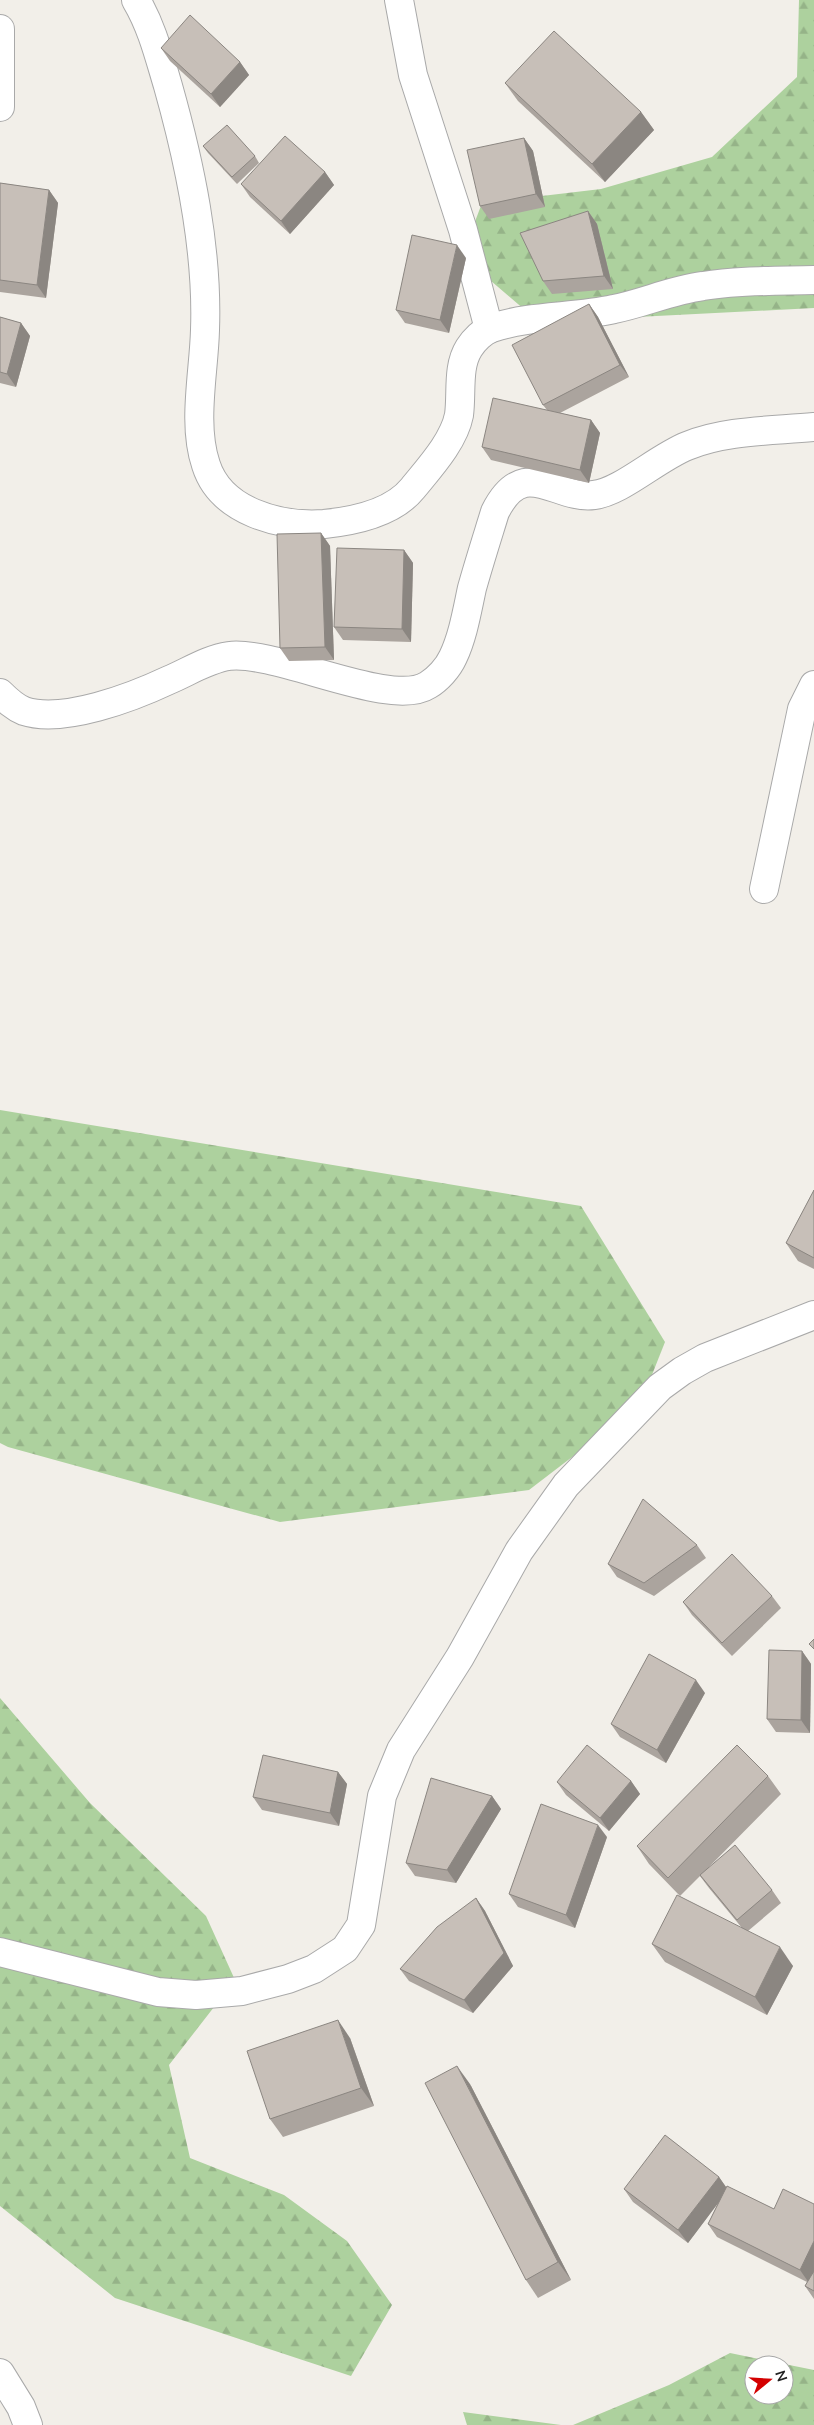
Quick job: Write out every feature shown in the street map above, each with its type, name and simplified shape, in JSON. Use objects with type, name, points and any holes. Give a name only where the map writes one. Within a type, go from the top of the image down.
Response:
[{"type":"street","points":[[136,0],[151,28],[176,114],[197,216],[205,300],[205,330],[200,380],[201,432],[206,465],[219,489],[255,514],[275,520],[316,524],[348,522],[387,507],[408,494],[450,435],[458,417],[462,370],[468,350],[478,337],[489,329],[612,310],[662,295],[702,286],[751,281],[814,280]]},
{"type":"street","points":[[400,0],[413,75],[462,230],[489,329]]},
{"type":"street","points":[[0,29],[0,107]]},
{"type":"street","points":[[0,693],[10,703],[24,711],[45,714],[75,714],[154,687],[213,660],[228,656],[265,660],[368,686],[402,690],[415,690],[426,687],[440,675],[452,659],[459,644],[478,568],[495,512],[501,501],[513,489],[526,483],[541,482],[577,494],[592,496],[617,488],[664,456],[688,445],[717,438],[814,427]]},
{"type":"street","points":[[764,889],[802,709],[814,685]]},
{"type":"street","points":[[0,1952],[158,1992],[196,1995],[242,1991],[288,1979],[314,1969],[345,1949],[361,1925],[382,1796],[401,1750],[460,1657],[519,1552],[566,1485],[660,1387],[682,1371],[705,1358],[814,1315]]},
{"type":"street","points":[[0,2373],[28,2425]]},
{"type":"green space","points":[[799,0],[814,0],[814,308],[539,322],[462,256],[482,203],[601,189],[712,157],[797,77]]},
{"type":"green space","points":[[0,1110],[581,1206],[665,1342],[640,1405],[529,1490],[280,1522],[8,1447],[0,1443]]},
{"type":"green space","points":[[0,1698],[90,1803],[206,1916],[235,1980],[169,2065],[190,2158],[284,2195],[347,2241],[392,2305],[351,2376],[115,2298],[0,2206]]},
{"type":"green space","points":[[730,2353],[744,2356],[744,2405],[794,2405],[794,2366],[814,2370],[814,2425],[573,2425],[669,2385]]},
{"type":"green space","points":[[463,2412],[561,2425],[467,2425]]},
{"type":"building","points":[[190,15],[240,62],[211,94],[161,48]]},
{"type":"building","points":[[554,31],[641,112],[592,164],[505,83]]},
{"type":"building","points":[[227,125],[255,156],[232,177],[203,146]]},
{"type":"building","points":[[285,136],[325,172],[281,221],[241,184]]},
{"type":"building","points":[[524,138],[536,194],[480,206],[467,150]]},
{"type":"building","points":[[0,183],[49,190],[37,285],[0,280]]},
{"type":"building","points":[[588,211],[604,276],[543,281],[520,233]]},
{"type":"building","points":[[412,235],[457,245],[440,320],[396,310]]},
{"type":"building","points":[[589,304],[620,365],[543,405],[512,345]]},
{"type":"building","points":[[0,317],[21,323],[7,374],[0,372]]},
{"type":"building","points":[[493,398],[591,420],[580,470],[482,447]]},
{"type":"building","points":[[321,533],[325,647],[280,648],[277,534]]},
{"type":"building","points":[[337,548],[404,550],[402,629],[334,627]]},
{"type":"building","points":[[814,1190],[814,1258],[786,1243]]},
{"type":"building","points":[[643,1499],[697,1545],[644,1583],[608,1564]]},
{"type":"building","points":[[732,1554],[772,1596],[722,1643],[683,1602]]},
{"type":"building","points":[[814,1639],[814,1649],[809,1644]]},
{"type":"building","points":[[769,1650],[802,1651],[801,1720],[767,1719]]},
{"type":"building","points":[[649,1654],[696,1680],[657,1750],[611,1724]]},
{"type":"building","points":[[587,1745],[631,1781],[600,1818],[557,1782]]},
{"type":"building","points":[[737,1745],[768,1776],[668,1878],[637,1846]]},
{"type":"building","points":[[263,1755],[338,1772],[330,1813],[253,1797]]},
{"type":"building","points":[[431,1778],[492,1796],[447,1870],[406,1863]]},
{"type":"building","points":[[541,1804],[598,1825],[566,1915],[509,1894]]},
{"type":"building","points":[[735,1845],[772,1890],[737,1920],[700,1875]]},
{"type":"building","points":[[677,1895],[780,1947],[755,1997],[652,1944]]},
{"type":"building","points":[[476,1898],[504,1953],[464,2000],[400,1969],[437,1927]]},
{"type":"building","points":[[338,2020],[361,2088],[270,2119],[247,2051]]},
{"type":"building","points":[[457,2066],[558,2262],[526,2280],[425,2083]]},
{"type":"building","points":[[665,2135],[719,2177],[678,2230],[624,2189]]},
{"type":"building","points":[[727,2186],[774,2209],[783,2189],[814,2204],[814,2241],[800,2270],[708,2224]]},
{"type":"building","points":[[814,2271],[814,2291],[805,2286]]}]
